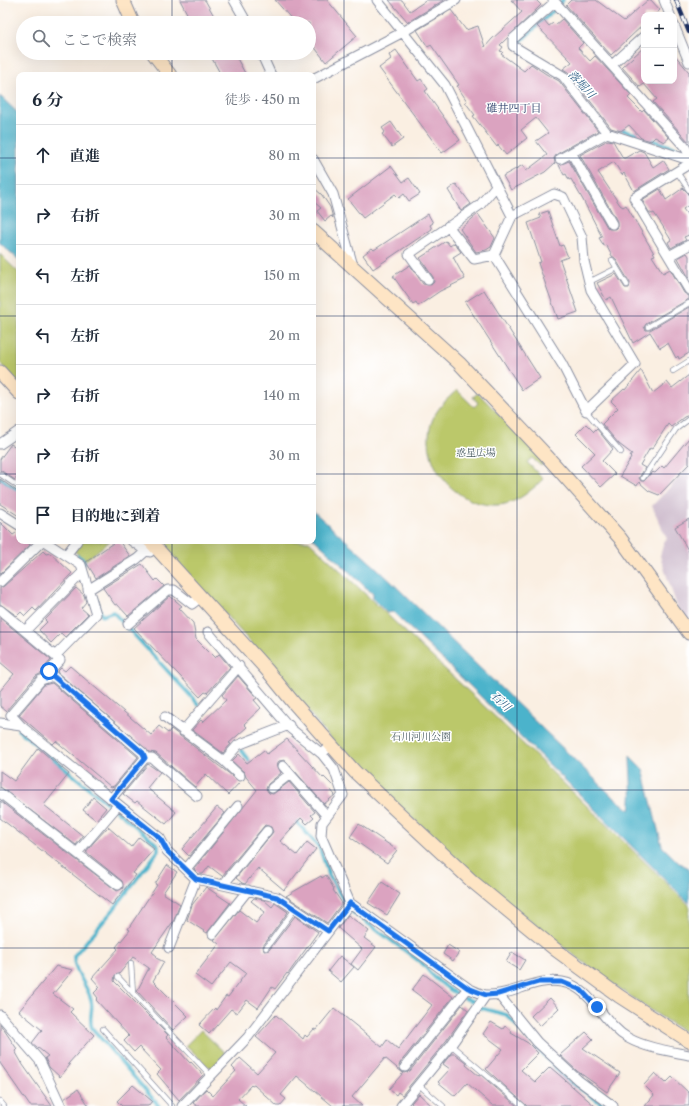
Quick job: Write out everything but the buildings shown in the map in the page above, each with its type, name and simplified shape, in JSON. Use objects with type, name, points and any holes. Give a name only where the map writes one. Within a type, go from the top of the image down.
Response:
[{"type":"street","points":[[123,0],[130,16]]},
{"type":"street","points":[[234,0],[243,16]]},
{"type":"street","points":[[377,0],[445,85],[512,216]]},
{"type":"street","points":[[316,77],[403,32],[456,0]]},
{"type":"street","points":[[664,0],[668,12]]},
{"type":"street","points":[[687,150],[556,3],[513,39],[513,46],[563,76],[607,133],[689,160]]},
{"type":"street","points":[[677,33],[689,62]]},
{"type":"street","points":[[612,65],[641,39]]},
{"type":"street","points":[[158,60],[168,72]]},
{"type":"street","points":[[264,60],[270,72]]},
{"type":"street","points":[[560,159],[572,154],[607,133]]},
{"type":"street","points":[[572,154],[612,224]]},
{"type":"street","points":[[689,164],[634,198],[689,290]]},
{"type":"street","points":[[316,165],[333,194],[354,269]]},
{"type":"street","points":[[428,280],[409,254],[480,205],[496,186]]},
{"type":"street","points":[[554,194],[563,197],[582,237],[584,261],[591,290],[635,364],[586,411],[562,364],[494,255],[512,216],[554,194]]},
{"type":"street","points":[[448,226],[474,259],[494,255]]},
{"type":"street","points":[[316,234],[459,363],[590,503],[620,538],[689,633]]},
{"type":"street","points":[[669,256],[689,245]]},
{"type":"street","points":[[1,374],[16,390]]},
{"type":"street","points":[[0,444],[16,433]]},
{"type":"street","points":[[0,513],[16,523]]},
{"type":"street","points":[[0,582],[40,544]]},
{"type":"street","points":[[48,544],[81,565],[96,614],[55,656]]},
{"type":"street","points":[[66,556],[75,544]]},
{"type":"street","points":[[88,590],[137,559],[148,546],[163,556],[201,597],[326,749],[343,795],[322,823],[321,836],[350,903],[468,988],[486,995],[498,994],[538,982],[562,982],[581,990],[610,1024],[627,1038],[650,1047],[689,1055]]},
{"type":"street","points":[[25,631],[83,572]]},
{"type":"street","points":[[128,624],[168,590],[174,590],[192,604],[201,597]]},
{"type":"street","points":[[0,610],[60,660],[49,671],[46,678]]},
{"type":"street","points":[[208,632],[239,666],[288,725],[326,749],[355,772],[473,882],[556,950],[619,996],[689,1041]]},
{"type":"street","points":[[183,731],[239,666]]},
{"type":"street","points":[[145,758],[143,753],[53,676],[41,680],[11,715],[21,726],[114,806],[160,838],[167,851],[196,879],[277,897],[328,931]]},
{"type":"street","points":[[165,717],[224,761],[240,776]]},
{"type":"street","points":[[0,723],[21,726]]},
{"type":"street","points":[[224,761],[238,745],[288,725]]},
{"type":"street","points":[[145,758],[152,758],[197,796]]},
{"type":"street","points":[[77,853],[114,806],[145,758]]},
{"type":"street","points":[[283,766],[327,816]]},
{"type":"street","points":[[272,788],[290,774]]},
{"type":"street","points":[[0,793],[118,885]]},
{"type":"street","points":[[186,869],[238,806]]},
{"type":"street","points":[[223,885],[267,831]]},
{"type":"street","points":[[169,948],[196,879]]},
{"type":"street","points":[[213,934],[248,890]]},
{"type":"street","points":[[182,1106],[248,1037],[350,903]]},
{"type":"street","points":[[405,1067],[468,988]]},
{"type":"street","points":[[498,994],[538,1042],[578,1080],[613,1106]]},
{"type":"street","points":[[401,1106],[451,1046],[486,995]]},
{"type":"street","points":[[0,1015],[40,1061],[61,1106]]},
{"type":"lane","points":[[677,172],[689,190]]},
{"type":"lane","points":[[612,260],[627,285]]},
{"type":"lane","points":[[589,282],[617,268]]},
{"type":"lane","points":[[648,327],[689,303]]},
{"type":"lane","points":[[673,371],[689,362]]},
{"type":"lane","points":[[586,411],[621,452]]},
{"type":"lane","points":[[643,478],[676,429],[689,419]]},
{"type":"lane","points":[[0,474],[16,485]]},
{"type":"lane","points":[[266,948],[295,909]]},
{"type":"lane","points":[[131,963],[133,993]]},
{"type":"lane","points":[[118,977],[211,1076]]},
{"type":"lane","points":[[103,1029],[172,1106]]},
{"type":"lane","points":[[451,1046],[523,1106]]},
{"type":"lane","points":[[419,1085],[443,1106]]},
{"type":"lane","points":[[0,1101],[4,1106]]},
{"type":"shaded area","points":[[689,467],[689,624],[679,612],[660,556],[664,542],[667,539],[652,506]]},
{"type":"green space","points":[[0,254],[16,270],[16,381],[0,363]]},
{"type":"green space","name":"惑星広場","points":[[457,390],[474,407],[478,403],[473,397],[478,393],[545,461],[541,466],[532,458],[527,462],[543,479],[516,500],[510,503],[496,505],[481,503],[467,498],[444,480],[436,467],[431,454],[429,439],[431,424],[438,409]]},
{"type":"green space","points":[[80,544],[106,544],[86,560],[74,551]]},
{"type":"green space","name":"石川河川公園","points":[[161,544],[312,544],[483,705],[689,905],[689,1035],[597,973],[510,904],[426,832],[337,746],[233,623]]},
{"type":"green space","points":[[201,1030],[226,1054],[213,1067],[208,1067],[186,1045]]},
{"type":"water","points":[[0,96],[16,111],[16,257],[0,243]]},
{"type":"water","name":"石川","points":[[316,514],[379,570],[611,795],[630,810],[630,756],[643,769],[662,846],[679,863],[689,868],[689,903],[469,685],[393,612],[387,613],[373,599],[373,594],[316,541]]},
{"type":"waterway","name":"落堀川","points":[[525,48],[520,45],[522,40],[563,0]]},
{"type":"waterway","name":"落堀川","points":[[619,129],[642,136]]},
{"type":"waterway","name":"落堀川","points":[[649,139],[685,151]]},
{"type":"waterway","points":[[0,478],[16,489]]},
{"type":"waterway","points":[[78,556],[83,559],[84,564]]},
{"type":"waterway","points":[[95,596],[102,616],[113,612],[199,705]]},
{"type":"waterway","points":[[18,730],[158,845],[158,851],[114,909],[74,956],[74,962],[92,1003],[92,1028],[159,1106]]},
{"type":"waterway","points":[[241,750],[252,765]]},
{"type":"waterway","points":[[294,819],[319,847],[329,875],[344,901]]},
{"type":"waterway","points":[[351,911],[423,964],[438,981],[457,994]]},
{"type":"waterway","points":[[464,998],[475,1002]]},
{"type":"waterway","points":[[481,1008],[507,1015],[531,1042]]},
{"type":"waterway","points":[[537,1048],[564,1077],[605,1106]]},
{"type":"railway","points":[[676,0],[689,32]]},
{"type":"district","name":"碓井四丁目","points":[[514,108]]},
{"type":"route","points":[[49,671],[46,678],[53,676],[143,753],[145,758],[111,799],[160,838],[167,851],[196,879],[277,897],[328,931],[350,903],[468,988],[486,995],[498,994],[538,982],[562,982],[581,990],[597,1007]]}]
